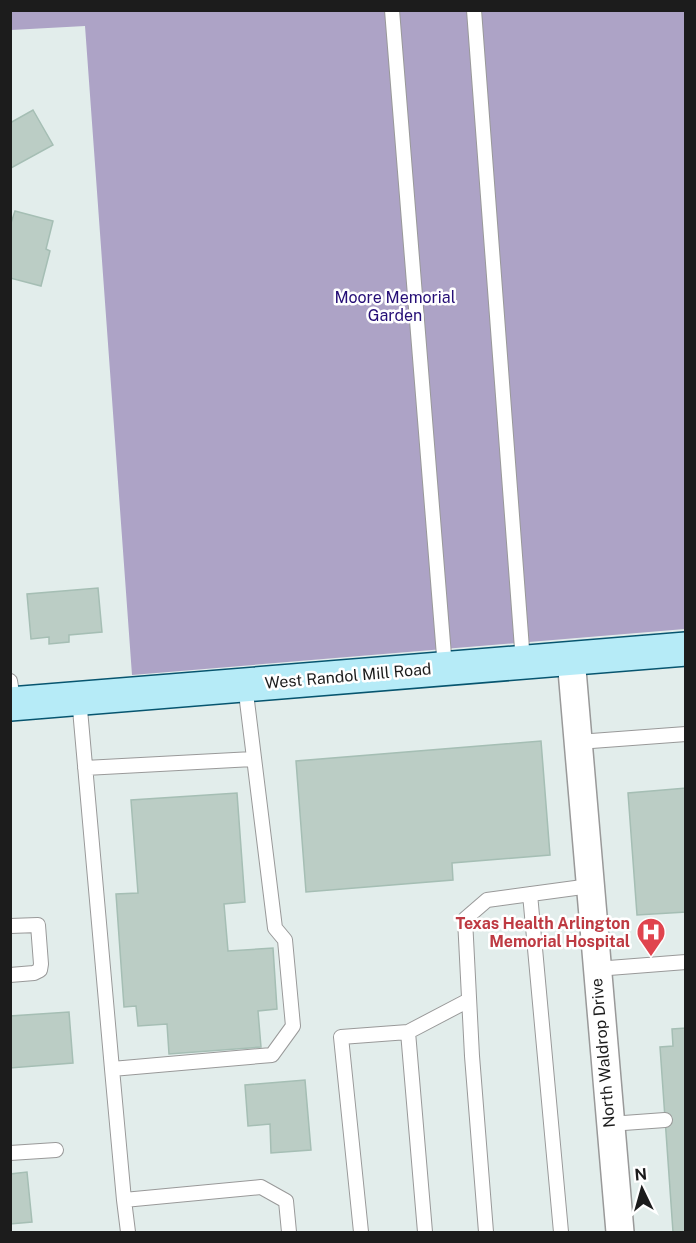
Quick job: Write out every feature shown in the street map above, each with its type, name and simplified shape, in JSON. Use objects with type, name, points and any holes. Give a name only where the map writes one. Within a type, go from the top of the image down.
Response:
[{"type":"main road","name":"West Randol Mill Road","points":[[12,696],[79,698],[686,650]]},
{"type":"street","name":"North Waldrop Drive","points":[[571,658],[620,1233]]},
{"type":"lane","points":[[392,10],[445,668]]},
{"type":"lane","points":[[474,10],[523,662]]},
{"type":"lane","points":[[112,1069],[272,1055],[293,1026],[285,940],[275,928],[245,685]]},
{"type":"lane","points":[[79,698],[128,1233]]},
{"type":"lane","points":[[578,742],[686,734]]},
{"type":"lane","points":[[85,768],[253,759]]},
{"type":"lane","points":[[486,1233],[465,919],[487,900],[590,886]]},
{"type":"lane","points":[[530,894],[561,1233]]},
{"type":"lane","points":[[10,926],[38,925],[41,964],[40,970],[34,973],[10,975]]},
{"type":"lane","points":[[596,969],[686,963]]},
{"type":"lane","points":[[361,1233],[341,1037],[408,1032],[469,1000]]},
{"type":"lane","points":[[408,1032],[425,1233]]},
{"type":"lane","points":[[610,1124],[665,1120]]},
{"type":"lane","points":[[10,1153],[56,1150]]},
{"type":"lane","points":[[124,1200],[261,1187],[286,1201],[290,1233]]},
{"type":"green space","name":"Moore Memorial Garden","points":[[11,10],[685,11],[685,629],[132,675],[85,26],[11,30]]},
{"type":"building","points":[[33,110],[53,145],[11,168],[10,123]]},
{"type":"building","points":[[15,211],[53,221],[46,249],[50,251],[41,286],[10,278],[10,226]]},
{"type":"building","points":[[98,588],[102,632],[69,635],[69,642],[49,644],[49,637],[31,639],[27,594]]},
{"type":"building","points":[[541,741],[550,855],[452,863],[453,880],[306,892],[296,761]]},
{"type":"building","points":[[686,788],[686,912],[637,915],[628,793]]},
{"type":"building","points":[[237,793],[245,902],[224,904],[228,951],[273,948],[277,1009],[258,1011],[261,1047],[169,1054],[167,1024],[138,1026],[136,1006],[124,1007],[116,894],[138,893],[131,800]]},
{"type":"building","points":[[69,1012],[73,1063],[10,1068],[10,1016]]},
{"type":"building","points":[[686,1028],[686,1232],[673,1232],[660,1047],[673,1046],[672,1029]]},
{"type":"building","points":[[305,1080],[311,1150],[271,1153],[270,1124],[248,1126],[245,1085]]},
{"type":"building","points":[[27,1172],[32,1222],[10,1224],[10,1174]]},
{"type":"place","name":"Texas Health Arlington Memorial Hospital","points":[[651,958]]}]
